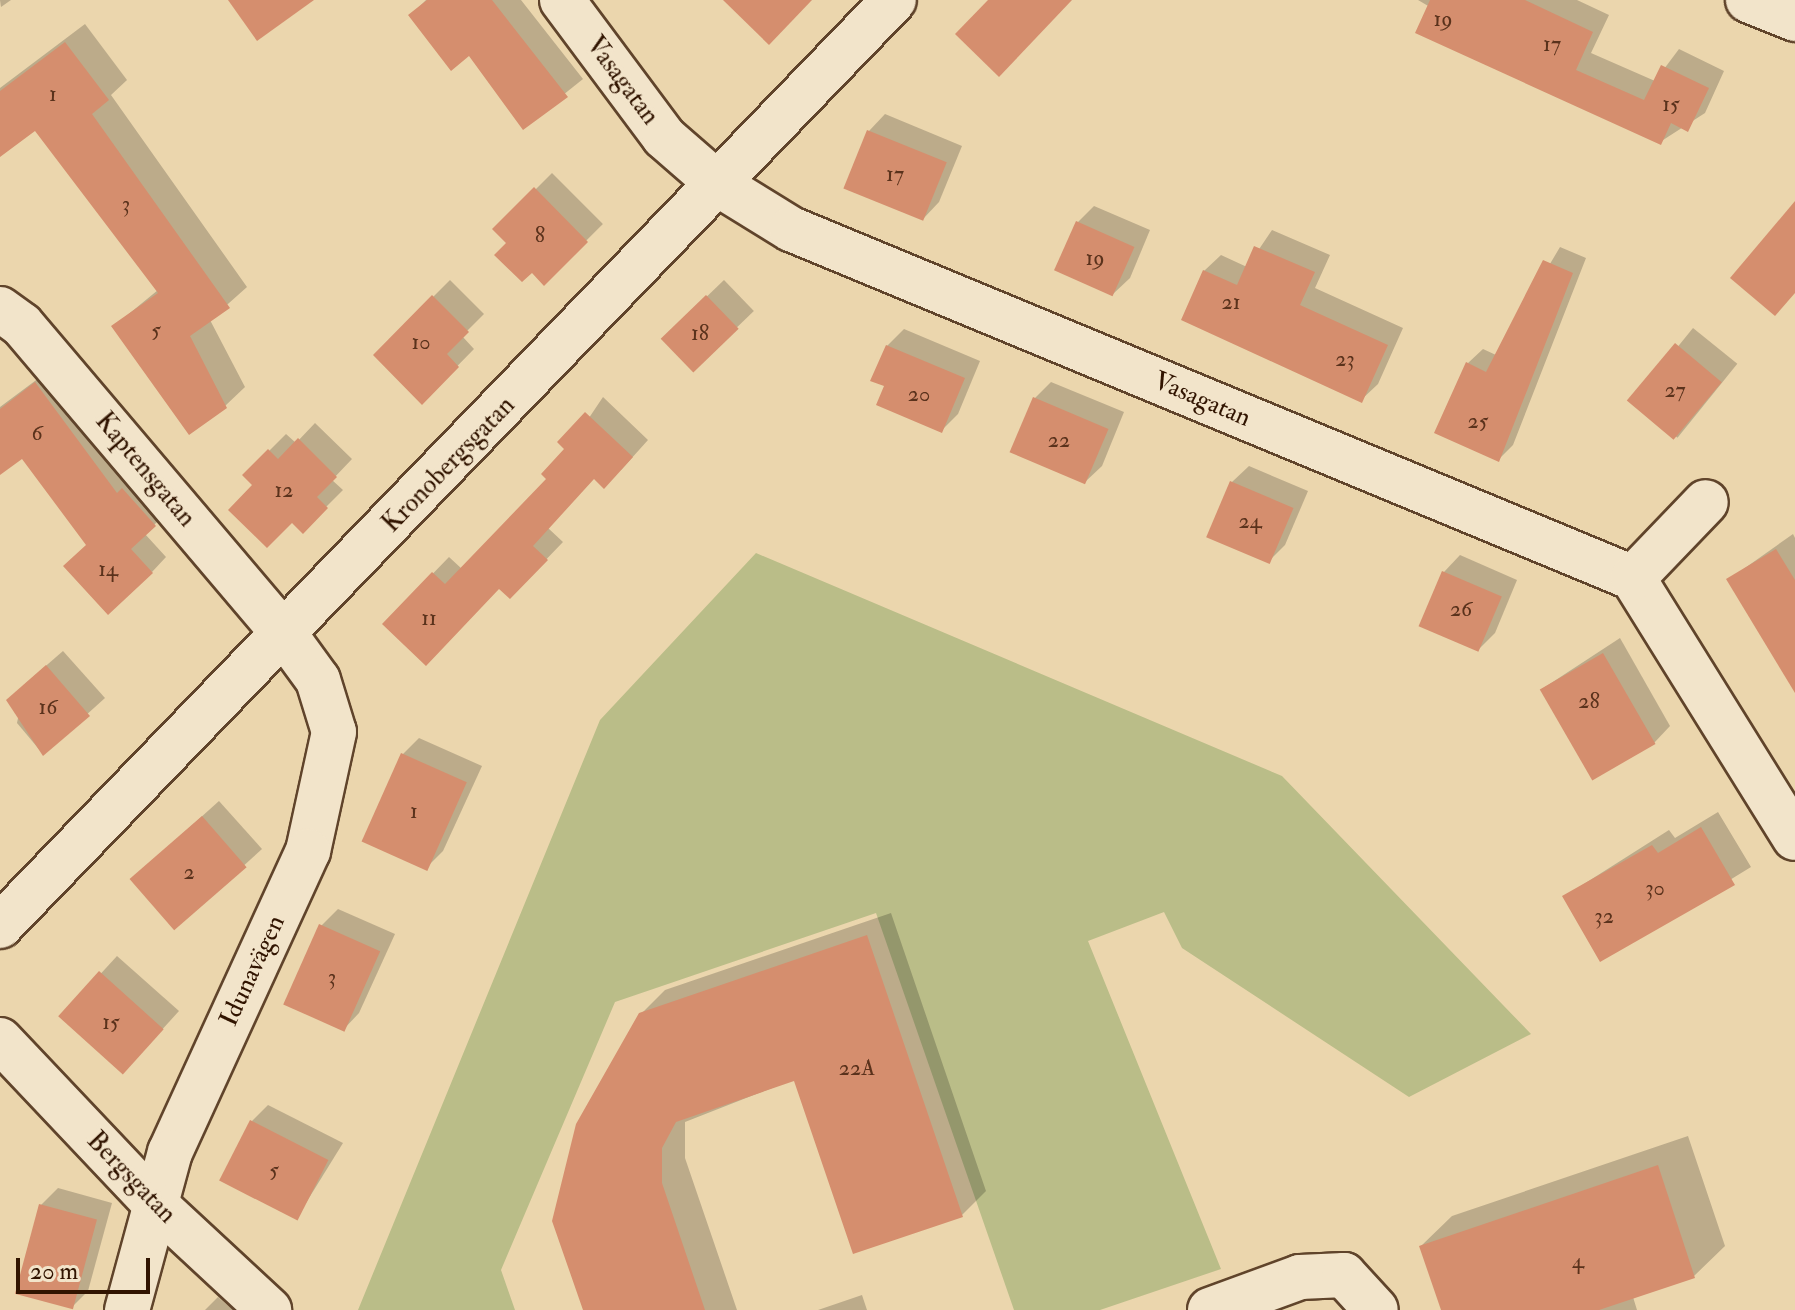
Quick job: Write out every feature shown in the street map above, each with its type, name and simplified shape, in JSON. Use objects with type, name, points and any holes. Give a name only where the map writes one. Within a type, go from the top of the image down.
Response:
[{"type":"street","name":"Vasagatan","points":[[562,0],[664,137],[718,184],[791,229],[1633,578]]},
{"type":"street","name":"Kronobergsgatan","points":[[0,926],[286,636],[894,0]]},
{"type":"street","points":[[1748,0],[1795,19]]},
{"type":"street","name":"Kaptensgatan","points":[[0,309],[22,325],[286,636]]},
{"type":"street","points":[[1706,502],[1633,578],[1795,838]]},
{"type":"street","name":"Idunavägen","points":[[127,1310],[170,1152],[308,851],[334,732],[318,680],[286,636]]},
{"type":"street","name":"Bergsgatan","points":[[0,1040],[155,1204],[269,1310]]},
{"type":"street","points":[[1210,1310],[1300,1277],[1344,1275],[1376,1310]]},
{"type":"green space","points":[[756,553],[1282,776],[1531,1034],[1409,1097],[1182,948],[1164,912],[1088,941],[1221,1269],[1100,1310],[1014,1310],[876,913],[615,1002],[501,1270],[515,1310],[358,1310],[600,720]]},
{"type":"building","points":[[228,0],[314,0],[257,41]]},
{"type":"building","points":[[427,0],[492,0],[568,97],[523,130],[469,56],[451,71],[408,15]]},
{"type":"building","points":[[723,0],[812,0],[769,45]]},
{"type":"building","points":[[988,0],[1072,0],[999,77],[955,34]]},
{"type":"building","points":[[1430,0],[1525,0],[1593,32],[1576,70],[1644,100],[1661,65],[1709,88],[1688,132],[1671,123],[1661,145],[1415,33]]},
{"type":"building","points":[[65,42],[109,100],[92,114],[230,308],[190,336],[227,408],[189,435],[111,326],[158,293],[35,131],[0,157],[0,91]]},
{"type":"building","points":[[867,130],[947,162],[923,221],[843,188]]},
{"type":"building","points":[[534,187],[588,242],[544,286],[532,273],[522,282],[494,255],[506,243],[492,229]]},
{"type":"building","points":[[1795,201],[1795,293],[1775,316],[1730,278]]},
{"type":"building","points":[[1076,221],[1134,247],[1113,296],[1054,270]]},
{"type":"building","points":[[1254,246],[1315,272],[1300,305],[1388,345],[1362,403],[1181,320],[1203,270],[1237,285]]},
{"type":"building","points":[[1543,260],[1573,273],[1499,462],[1434,433],[1466,362],[1486,372]]},
{"type":"building","points":[[432,295],[469,332],[447,354],[459,367],[422,405],[373,355]]},
{"type":"building","points":[[706,295],[739,329],[693,373],[661,339]]},
{"type":"building","points":[[1675,343],[1722,382],[1674,440],[1627,400]]},
{"type":"building","points":[[886,345],[965,378],[942,433],[876,405],[884,386],[870,381]]},
{"type":"building","points":[[35,382],[117,493],[122,488],[156,526],[131,549],[153,573],[108,615],[63,566],[86,545],[22,459],[0,475],[0,409]]},
{"type":"building","points":[[1033,397],[1108,429],[1085,484],[1010,452]]},
{"type":"building","points":[[585,412],[633,457],[604,489],[594,479],[533,546],[548,560],[510,599],[499,589],[426,666],[382,624],[432,572],[445,584],[546,479],[541,474],[564,449],[557,442]]},
{"type":"building","points":[[298,438],[337,477],[317,497],[328,508],[303,534],[292,523],[267,548],[228,510],[252,485],[242,475],[268,449],[278,459]]},
{"type":"building","points":[[1230,481],[1294,508],[1270,564],[1206,537]]},
{"type":"building","points":[[1776,549],[1795,580],[1795,693],[1726,579]]},
{"type":"building","points":[[1442,571],[1502,596],[1478,652],[1419,626]]},
{"type":"building","points":[[1603,653],[1656,744],[1592,780],[1540,690]]},
{"type":"building","points":[[46,665],[90,716],[43,756],[6,700]]},
{"type":"building","points":[[401,753],[467,782],[427,871],[362,842]]},
{"type":"building","points":[[202,816],[247,867],[174,930],[130,879]]},
{"type":"building","points":[[1701,827],[1735,885],[1600,962],[1562,896],[1652,845],[1658,853]]},
{"type":"building","points":[[319,924],[380,951],[344,1032],[283,1004]]},
{"type":"building","points":[[867,935],[963,1217],[853,1254],[794,1081],[676,1122],[662,1148],[662,1183],[705,1310],[583,1310],[552,1221],[576,1124],[639,1013]]},
{"type":"building","points":[[99,971],[164,1029],[123,1075],[58,1016]]},
{"type":"building","points":[[250,1120],[328,1160],[298,1221],[219,1181]]},
{"type":"building","points":[[1658,1165],[1695,1278],[1599,1310],[1441,1310],[1419,1246]]},
{"type":"building","points":[[39,1204],[97,1220],[73,1309],[15,1294]]}]
